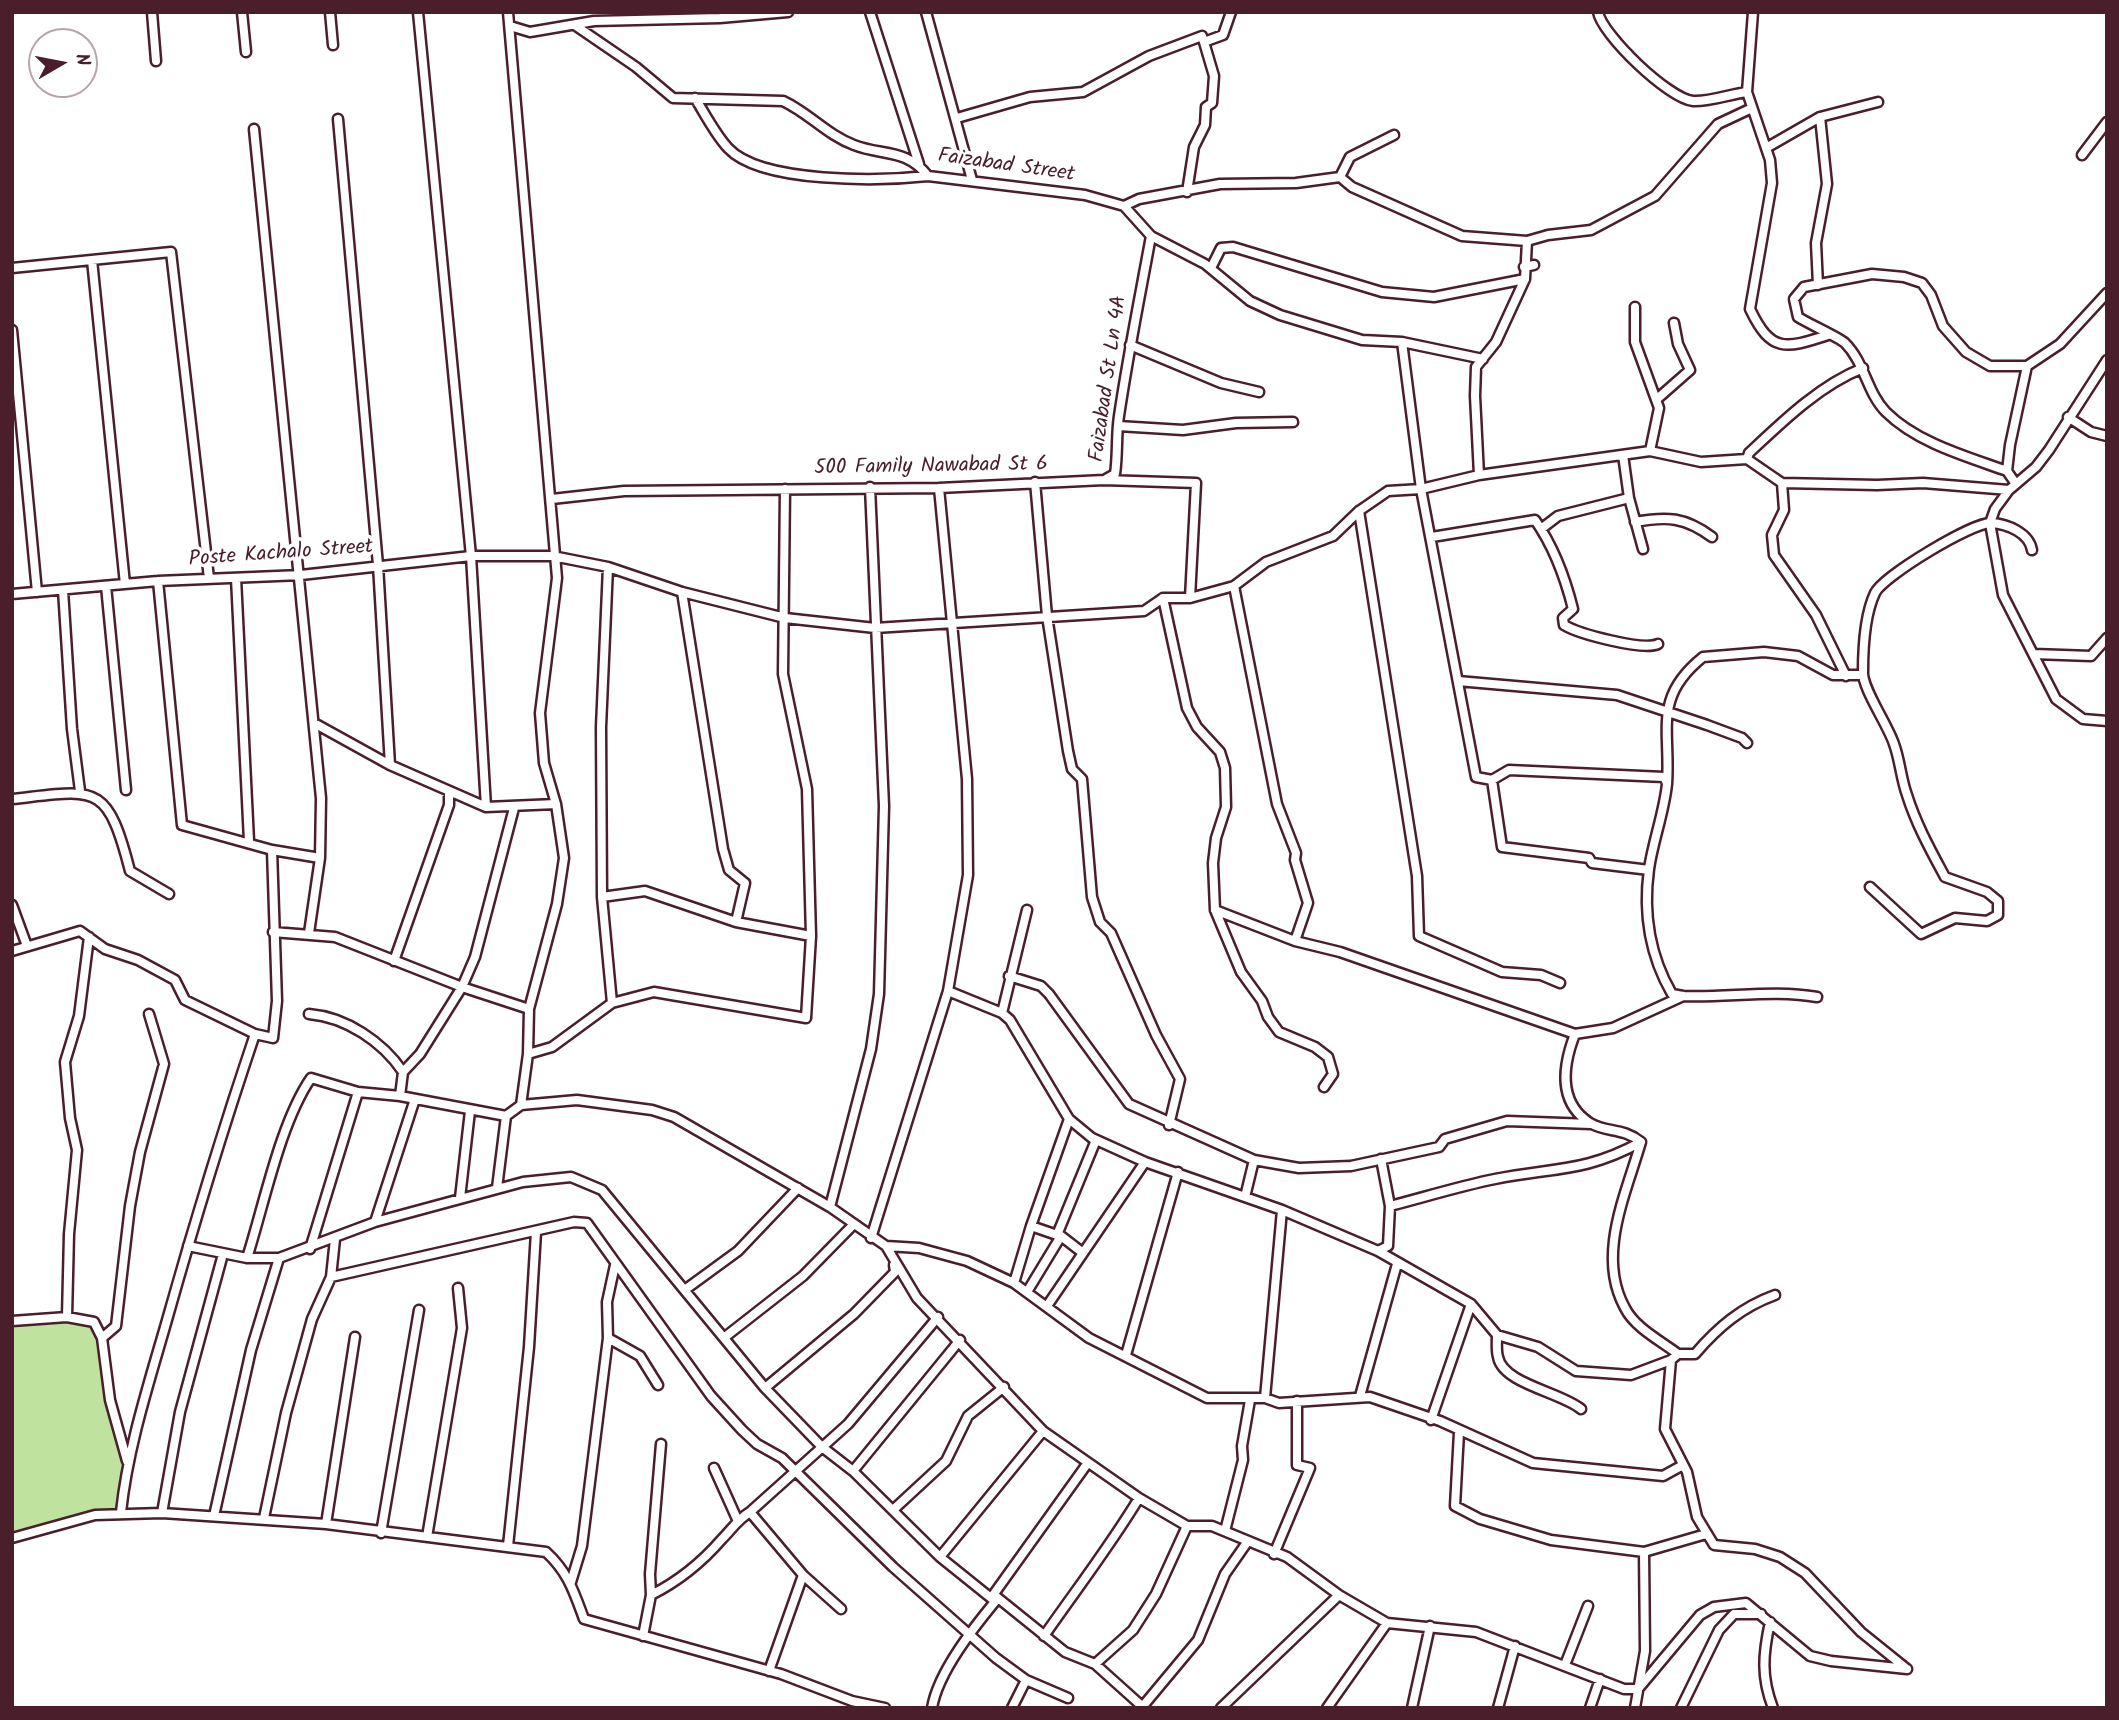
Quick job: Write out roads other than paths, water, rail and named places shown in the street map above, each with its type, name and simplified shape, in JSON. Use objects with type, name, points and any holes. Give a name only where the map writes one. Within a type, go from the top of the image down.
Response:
[{"type":"street","points":[[152,12],[156,61]]},
{"type":"street","points":[[242,12],[246,52]]},
{"type":"street","points":[[330,12],[333,45]]},
{"type":"street","points":[[418,12],[471,556],[486,807]]},
{"type":"street","points":[[508,12],[557,578],[555,611],[544,662],[540,713],[544,763],[556,804],[564,858],[557,904],[528,1009],[528,1054],[521,1105]]},
{"type":"street","points":[[510,26],[530,32],[594,21],[720,18],[788,12]]},
{"type":"street","points":[[870,12],[919,164]]},
{"type":"street","points":[[926,12],[972,180]]},
{"type":"street","points":[[1204,42],[1223,35],[1231,12]]},
{"type":"street","points":[[1598,12],[1600,21],[1618,43],[1675,94],[1692,101],[1747,92]]},
{"type":"street","points":[[1752,12],[1747,92],[1770,160],[1771,196],[1750,309],[1770,340],[1779,345],[1791,347],[1828,335]]},
{"type":"street","name":"Faizabad Street","points":[[576,26],[636,66],[673,98],[783,101],[855,146],[886,150],[919,164],[928,176],[1085,195],[1124,206]]},
{"type":"street","points":[[957,118],[1030,97],[1083,92],[1149,56],[1202,36],[1214,76],[1212,103],[1206,107],[1205,125],[1194,147],[1187,192]]},
{"type":"street","points":[[695,98],[730,150],[757,164],[806,176],[856,181],[928,176]]},
{"type":"street","points":[[1766,148],[1820,117],[1878,102]]},
{"type":"street","points":[[1483,359],[1402,342],[1362,340],[1280,315],[1250,301],[1211,268],[1151,236],[1124,206],[1139,198],[1187,192],[1220,184],[1296,183],[1340,177],[1352,187],[1462,236],[1527,241],[1548,235],[1591,230],[1643,205],[1670,182],[1718,124],[1752,108]]},
{"type":"street","points":[[1818,285],[1816,243],[1827,184],[1820,117]]},
{"type":"street","points":[[338,119],[378,565],[390,765]]},
{"type":"street","points":[[2082,155],[2107,122]]},
{"type":"street","points":[[254,130],[301,575],[321,798],[320,858],[309,933]]},
{"type":"street","points":[[1340,177],[1350,157],[1394,135]]},
{"type":"street","name":"Faizabad St Ln 4A","points":[[1104,481],[1115,474],[1119,450],[1118,426],[1130,345],[1151,236]]},
{"type":"street","points":[[1479,475],[1476,367],[1496,342],[1525,279],[1527,241]]},
{"type":"street","points":[[1211,268],[1221,248],[1233,247],[1395,293],[1434,297],[1525,279]]},
{"type":"street","points":[[12,268],[166,251],[173,257],[209,578]]},
{"type":"street","points":[[92,260],[125,584]]},
{"type":"street","points":[[1524,267],[1534,265]]},
{"type":"street","points":[[2007,471],[1918,435],[1884,411],[1871,391],[1863,368],[1843,340],[1828,335],[1798,317],[1794,309],[1798,293],[1804,287],[1872,274],[1904,277],[1922,283],[1931,295],[1943,326],[1966,352],[1990,366],[2027,366],[2060,344],[2107,293]]},
{"type":"street","points":[[1635,307],[1635,342],[1657,399],[1657,421],[1650,451]]},
{"type":"street","points":[[1657,399],[1690,370],[1678,344],[1674,323]]},
{"type":"street","points":[[12,330],[37,592]]},
{"type":"street","points":[[1402,342],[1421,489],[1476,777],[1492,780],[1509,770],[1664,777],[1667,783]]},
{"type":"street","points":[[1130,345],[1221,383],[1259,392]]},
{"type":"street","points":[[2107,360],[2036,467],[2012,487],[1995,509],[1990,523],[2003,595],[2056,699],[2083,719],[2107,721]]},
{"type":"street","points":[[2012,487],[2007,471],[2010,445],[2027,366]]},
{"type":"street","points":[[1747,459],[1749,453],[1789,416],[1836,379],[1863,368]]},
{"type":"street","points":[[2068,417],[2091,432],[2107,436]]},
{"type":"street","points":[[1118,426],[1183,430],[1236,423],[1293,422]]},
{"type":"street","points":[[1324,1087],[1333,1074],[1328,1057],[1315,1047],[1279,1032],[1268,1017],[1262,1001],[1241,972],[1214,910],[1213,863],[1216,838],[1226,807],[1225,768],[1220,752],[1197,727],[1187,708],[1163,598],[1190,598],[1234,586],[1266,562],[1333,536],[1359,510],[1388,491],[1421,489],[1479,475],[1650,451],[1701,462],[1747,459],[1782,483],[1877,485],[1923,482],[2012,487]]},
{"type":"street","points":[[1623,455],[1629,498],[1643,549]]},
{"type":"street","name":"500 Family Nawabad St 6","points":[[552,499],[624,491],[939,488],[1104,481],[1196,483],[1190,598]]},
{"type":"street","points":[[1035,482],[1047,616],[1068,751],[1072,769],[1082,779],[1092,897],[1100,922],[1111,933],[1156,1035],[1180,1079],[1169,1125]]},
{"type":"street","points":[[1782,483],[1784,509],[1772,535],[1774,555],[1816,615],[1846,676]]},
{"type":"street","points":[[830,1207],[871,1049],[879,994],[884,806],[870,487]]},
{"type":"street","points":[[871,1238],[948,991],[968,875],[967,779],[939,488]]},
{"type":"street","points":[[528,1054],[552,1047],[612,1003],[654,992],[806,1018],[811,936],[807,789],[783,674],[785,489]]},
{"type":"street","points":[[1541,529],[1558,516],[1629,498]]},
{"type":"street","points":[[1359,510],[1417,876],[1419,936],[1502,972],[1541,975],[1560,983]]},
{"type":"street","points":[[1636,522],[1666,516],[1699,527],[1712,537]]},
{"type":"street","points":[[1432,537],[1535,520],[1561,567],[1573,609],[1563,618],[1564,625],[1627,643],[1652,647],[1658,644]]},
{"type":"street","points":[[1870,887],[1921,934],[1955,918],[1987,920],[1998,915],[1998,901],[1987,892],[1945,877],[1919,826],[1907,795],[1894,743],[1862,675],[1875,592],[1887,579],[1960,533],[1990,523],[2024,534],[2031,541],[2032,550]]},
{"type":"street","name":"Poste Kachalo Street","points":[[12,594],[158,581],[301,575],[471,556],[553,556],[608,567],[682,592],[785,618],[875,628],[952,621],[1144,611],[1163,598]]},
{"type":"street","points":[[608,567],[601,727],[602,897],[612,1003]]},
{"type":"street","points":[[236,578],[249,841]]},
{"type":"street","points":[[158,581],[182,825],[249,841],[272,850],[320,858]]},
{"type":"street","points":[[106,586],[126,790]]},
{"type":"street","points":[[1234,586],[1277,804],[1296,853],[1295,860],[1308,903],[1295,941]]},
{"type":"street","points":[[63,590],[72,729],[80,792]]},
{"type":"street","points":[[682,592],[723,849],[729,870],[745,883],[736,922]]},
{"type":"street","points":[[2034,653],[2091,656],[2107,638]]},
{"type":"street","points":[[1817,997],[1790,992],[1742,997],[1672,994],[1651,949],[1649,870],[1667,783],[1666,712],[1678,684],[1703,656],[1765,652],[1798,656],[1833,675],[1862,675]]},
{"type":"street","points":[[1458,681],[1616,695],[1742,738],[1747,743]]},
{"type":"street","points":[[314,723],[390,765],[486,807],[514,808],[556,804]]},
{"type":"street","points":[[1492,780],[1502,848],[1589,858],[1592,863],[1649,870]]},
{"type":"street","points":[[12,799],[80,792],[97,798],[113,815],[130,871],[169,894]]},
{"type":"street","points":[[394,961],[449,805],[449,793]]},
{"type":"street","points":[[400,1096],[403,1072],[420,1054],[462,988],[475,957],[514,808]]},
{"type":"street","points":[[12,951],[80,931],[105,948],[138,960],[174,980],[185,1000],[255,1034],[273,1038],[276,1001],[272,850]]},
{"type":"street","points":[[602,897],[645,891],[736,922],[811,936]]},
{"type":"street","points":[[12,905],[27,946]]},
{"type":"street","points":[[1002,1013],[1027,910]]},
{"type":"street","points":[[1214,910],[1295,941],[1340,952],[1575,1034],[1613,1028],[1683,996]]},
{"type":"street","points":[[273,932],[335,937],[462,988],[528,1009]]},
{"type":"street","points":[[67,1317],[69,1234],[78,1150],[70,1118],[65,1062],[79,1016],[89,937]]},
{"type":"street","points":[[1009,976],[1041,986],[1129,1104],[1169,1125],[1254,1160],[1299,1168],[1351,1167],[1439,1146],[1445,1139],[1507,1121],[1591,1124],[1628,1132],[1641,1142]]},
{"type":"street","points":[[948,991],[1002,1013],[1010,1020],[1069,1119],[1096,1140],[1145,1162],[1282,1210],[1378,1251],[1471,1304],[1497,1335],[1538,1347],[1576,1371],[1631,1375],[1674,1357],[1695,1354],[1719,1326],[1756,1302],[1775,1295]]},
{"type":"street","points":[[102,1338],[116,1326],[130,1206],[140,1152],[164,1064],[149,1014]]},
{"type":"street","points":[[309,1014],[332,1016],[360,1033],[390,1054],[403,1072]]},
{"type":"street","points":[[121,1513],[128,1464],[188,1246],[255,1034]]},
{"type":"street","points":[[1575,1034],[1563,1078],[1568,1097],[1591,1124]]},
{"type":"street","points":[[247,1258],[283,1143],[302,1091],[311,1078],[358,1092],[400,1096],[506,1116],[521,1105],[577,1100],[652,1110],[709,1134],[830,1207],[886,1246],[919,1248],[967,1261],[1014,1283],[1090,1338],[1207,1398],[1265,1398],[1279,1402],[1360,1396],[1440,1421],[1459,1432],[1534,1463],[1663,1476],[1683,1465]]},
{"type":"street","points":[[310,1249],[358,1092]]},
{"type":"street","points":[[375,1223],[415,1099]]},
{"type":"street","points":[[460,1198],[470,1111]]},
{"type":"street","points":[[497,1188],[506,1116]]},
{"type":"street","points":[[1014,1283],[1069,1119]]},
{"type":"street","points":[[1027,1292],[1059,1236],[1096,1140]]},
{"type":"street","points":[[1390,1206],[1496,1178],[1586,1166],[1610,1158],[1641,1142]]},
{"type":"street","points":[[1641,1142],[1613,1236],[1613,1267],[1624,1308],[1674,1357]]},
{"type":"street","points":[[1378,1251],[1388,1246],[1390,1206],[1381,1159]]},
{"type":"street","points":[[1245,1197],[1254,1160]]},
{"type":"street","points":[[1047,1306],[1145,1162]]},
{"type":"street","points":[[1126,1355],[1178,1172]]},
{"type":"street","points":[[188,1246],[247,1258],[279,1258],[310,1249],[375,1223],[497,1188],[571,1177],[602,1190],[765,1388],[822,1447],[853,1471],[940,1557],[1065,1652],[1095,1664],[1144,1707],[1198,1640],[1224,1574],[1248,1541]]},
{"type":"street","points":[[686,1289],[738,1251],[798,1188]]},
{"type":"street","points":[[1265,1398],[1282,1210]]},
{"type":"street","points":[[331,1277],[574,1222],[587,1223],[712,1396],[757,1444],[782,1458],[893,1567],[996,1658],[1026,1680],[1068,1698]]},
{"type":"street","points":[[725,1337],[803,1276],[853,1224]]},
{"type":"street","points":[[1031,1226],[1059,1236],[1083,1254]]},
{"type":"street","points":[[508,1546],[529,1348],[536,1232]]},
{"type":"street","points":[[264,1518],[300,1359],[312,1320],[331,1277],[335,1239]]},
{"type":"street","points":[[886,1246],[917,1298],[960,1340],[1043,1431],[1087,1464],[1187,1527],[1212,1526],[1274,1554],[1287,1557],[1339,1595],[1387,1623],[1476,1632],[1624,1689],[1638,1689]]},
{"type":"street","points":[[162,1513],[180,1412],[223,1254]]},
{"type":"street","points":[[214,1516],[244,1377],[279,1258]]},
{"type":"street","points":[[765,1388],[854,1314],[895,1272],[893,1260]]},
{"type":"street","points":[[1360,1396],[1397,1264]]},
{"type":"street","points":[[571,1582],[582,1546],[608,1338],[607,1302],[615,1265]]},
{"type":"street","points":[[427,1538],[462,1328],[458,1288]]},
{"type":"street","points":[[1431,1420],[1471,1304]]},
{"type":"street","points":[[382,1533],[419,1310]]},
{"type":"street","points":[[12,1321],[67,1317],[94,1322],[102,1338],[110,1400],[128,1464]]},
{"type":"street","points":[[652,1595],[671,1585],[722,1540],[737,1519],[750,1512],[848,1424],[938,1317]]},
{"type":"street","points":[[1497,1335],[1498,1360],[1505,1370],[1516,1379],[1569,1399],[1581,1409]]},
{"type":"street","points":[[326,1524],[355,1337]]},
{"type":"street","points":[[608,1338],[640,1356],[658,1385]]},
{"type":"street","points":[[853,1471],[960,1340]]},
{"type":"street","points":[[1638,1689],[1700,1615],[1714,1606],[1746,1603],[1810,1656],[1831,1661],[1907,1669],[1861,1632],[1805,1573],[1780,1556],[1755,1549],[1714,1545],[1697,1517],[1683,1465],[1665,1429],[1674,1357]]},
{"type":"street","points":[[893,1510],[946,1461],[968,1416],[1004,1387]]},
{"type":"street","points":[[1225,1531],[1243,1460],[1242,1446],[1250,1400]]},
{"type":"street","points":[[1274,1554],[1310,1468],[1297,1465],[1297,1401]]},
{"type":"street","points":[[940,1557],[1043,1431]]},
{"type":"street","points":[[1459,1432],[1455,1506],[1480,1519],[1551,1540],[1644,1552],[1706,1534]]},
{"type":"street","points":[[643,1636],[652,1595],[650,1574],[661,1444]]},
{"type":"street","points":[[932,1708],[936,1688],[970,1633],[1087,1464]]},
{"type":"street","points":[[714,1468],[737,1519]]},
{"type":"street","points":[[1044,1636],[1089,1569],[1111,1544],[1139,1498]]},
{"type":"street","points":[[750,1512],[803,1575],[841,1609]]},
{"type":"street","points":[[12,1538],[95,1516],[162,1513],[326,1524],[546,1552],[561,1566],[571,1582],[584,1619],[769,1671],[852,1701],[881,1707]]},
{"type":"street","points":[[1095,1664],[1133,1630],[1156,1594],[1187,1527]]},
{"type":"street","points":[[1635,1708],[1645,1651],[1644,1552]]},
{"type":"street","points":[[769,1671],[803,1575]]},
{"type":"street","points":[[1221,1708],[1339,1595]]},
{"type":"street","points":[[1565,1665],[1588,1605]]},
{"type":"street","points":[[1681,1708],[1719,1630],[1734,1614],[1761,1614]]},
{"type":"street","points":[[1770,1622],[1762,1668],[1773,1708]]},
{"type":"street","points":[[1327,1708],[1387,1623]]},
{"type":"street","points":[[1412,1708],[1430,1626]]},
{"type":"street","points":[[1498,1708],[1515,1646]]},
{"type":"street","points":[[1590,1708],[1600,1679]]},
{"type":"street","points":[[1012,1708],[1026,1680]]}]
